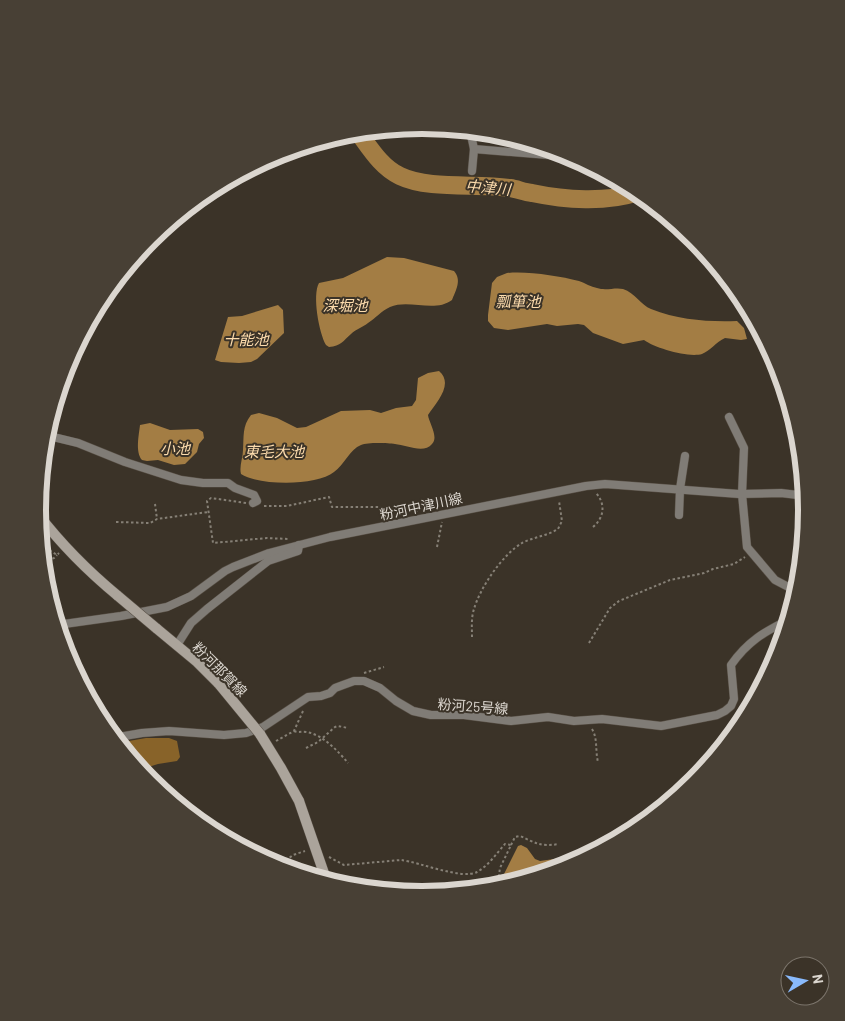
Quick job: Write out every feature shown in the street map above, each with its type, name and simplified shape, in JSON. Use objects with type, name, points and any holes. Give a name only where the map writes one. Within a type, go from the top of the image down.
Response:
[{"type":"main road","name":"粉河那賀線","points":[[47,526],[93,575],[219,684],[260,734],[299,801],[324,874]]},
{"type":"street","points":[[471,137],[474,149],[472,171]]},
{"type":"street","points":[[474,149],[545,155]]},
{"type":"street","points":[[729,417],[744,448],[742,494],[747,547],[775,580],[791,588]]},
{"type":"street","points":[[53,437],[78,443],[125,462],[181,480],[203,483],[228,483],[235,488],[254,495],[256,501],[253,503]]},
{"type":"street","points":[[679,515],[680,489],[685,456]]},
{"type":"street","name":"粉河中津川線","points":[[64,624],[167,607],[191,596],[233,567],[299,544],[330,536],[557,491],[605,484],[742,494],[798,495]]},
{"type":"street","points":[[177,646],[191,623],[207,609],[268,561],[298,551],[299,544]]},
{"type":"street","name":"粉河25号線","points":[[122,737],[169,731],[224,735],[246,733],[262,727],[308,697],[321,696],[342,685],[364,680],[380,688],[396,701],[413,710],[431,715],[464,715],[511,721],[548,717],[574,721],[610,719],[661,726],[717,715],[731,706],[734,699],[731,665],[760,634],[781,623]]},
{"type":"path","points":[[586,486],[595,491],[602,501],[602,514],[599,522],[593,527]]},
{"type":"path","points":[[472,637],[473,612],[478,598],[486,583],[507,556],[520,544],[537,536],[553,532],[561,525],[562,517],[557,491]]},
{"type":"path","points":[[299,544],[295,540],[286,538],[213,543],[207,501],[211,498],[236,503],[253,503],[258,506],[287,506],[329,498],[332,507],[379,507],[422,511]]},
{"type":"path","points":[[155,504],[157,519]]},
{"type":"path","points":[[116,522],[150,523],[157,519],[208,512]]},
{"type":"path","points":[[437,547],[442,528],[441,515]]},
{"type":"path","points":[[49,560],[54,558],[66,546]]},
{"type":"path","points":[[48,549],[57,555]]},
{"type":"path","points":[[589,643],[610,608],[618,601],[670,580],[734,564],[744,558],[750,551]]},
{"type":"path","points":[[267,746],[294,731],[305,708]]},
{"type":"path","points":[[589,720],[596,736],[595,747],[598,762]]},
{"type":"path","points":[[306,748],[322,739],[335,727],[348,728]]},
{"type":"path","points":[[294,731],[299,733],[306,732],[322,739],[348,763]]},
{"type":"path","points":[[498,879],[500,868],[515,838],[520,836],[538,845],[558,844]]},
{"type":"path","points":[[326,855],[344,865],[401,860],[450,872],[473,874],[482,869],[505,844],[511,845]]},
{"type":"path","points":[[286,861],[293,855],[306,851]]},
{"type":"shaded area","points":[[146,738],[169,738],[177,741],[180,757],[177,761],[147,767],[125,742]]},
{"type":"water","name":"深堀池","points":[[387,257],[404,258],[454,271],[458,281],[452,300],[445,304],[430,306],[405,304],[390,307],[339,344],[329,347],[326,345],[317,314],[316,296],[319,283],[343,278]]},
{"type":"water","name":"瓢箪池","points":[[507,273],[543,274],[579,281],[600,289],[623,289],[631,293],[647,307],[672,316],[694,320],[737,321],[744,328],[747,339],[725,338],[702,354],[689,355],[663,349],[644,340],[623,344],[593,333],[584,325],[578,324],[557,326],[547,324],[508,330],[494,328],[488,321],[492,283],[497,277]]},
{"type":"water","name":"十能池","points":[[278,305],[283,310],[284,333],[257,359],[251,362],[239,363],[215,360],[228,317],[242,316]]},
{"type":"water","name":"東毛大池","points":[[439,371],[445,382],[443,393],[428,415],[434,438],[429,447],[420,449],[392,444],[364,444],[357,447],[334,472],[326,477],[302,482],[261,481],[241,474],[244,432],[246,423],[251,415],[259,413],[277,418],[297,428],[306,427],[341,411],[370,410],[381,413],[396,408],[412,406],[416,400],[418,378],[428,373]]},
{"type":"water","name":"小池","points":[[150,423],[170,430],[198,429],[203,432],[204,438],[199,444],[197,452],[185,464],[174,465],[158,460],[142,460],[138,448],[140,425]]},
{"type":"water","points":[[521,845],[527,848],[535,859],[540,861],[564,859],[503,878],[518,846]]},
{"type":"waterway","name":"中津川","points":[[363,139],[387,168],[400,176],[425,183],[510,188],[572,199],[613,198],[627,195]]}]
